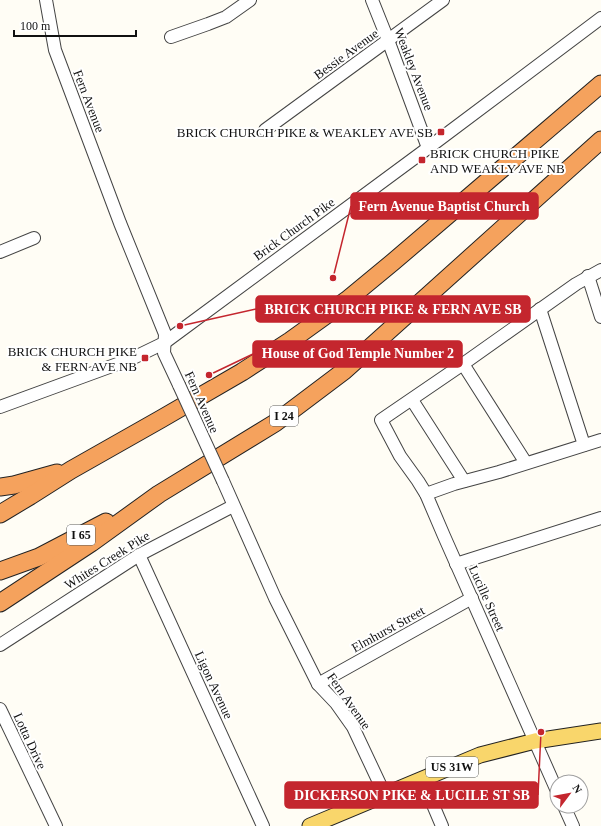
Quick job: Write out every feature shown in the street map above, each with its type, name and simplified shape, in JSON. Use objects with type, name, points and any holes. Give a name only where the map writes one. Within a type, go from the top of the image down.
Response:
[{"type":"highway","points":[[0,514],[71,470],[242,372],[290,341],[347,300],[601,84]]},
{"type":"highway","name":"I 24","points":[[0,603],[91,543],[159,494],[275,423],[344,371],[601,140]]},
{"type":"highway","points":[[0,487],[14,485],[71,470]]},
{"type":"highway","name":"I 65","points":[[0,571],[39,557],[159,494]]},
{"type":"main road","name":"US 31W","points":[[310,826],[480,755],[535,741],[601,731]]},
{"type":"street","name":"Fern Avenue","points":[[46,0],[55,50],[120,223],[165,334],[164,353],[275,598],[318,684],[336,703],[354,727],[385,795]]},
{"type":"street","points":[[171,37],[226,17],[250,0]]},
{"type":"street","name":"Weakley Avenue","points":[[372,0],[428,148]]},
{"type":"street","name":"Bessie Avenue","points":[[265,130],[443,0]]},
{"type":"street","name":"Brick Church Pike","points":[[0,406],[131,359],[164,343],[601,18]]},
{"type":"street","points":[[0,252],[34,238]]},
{"type":"street","points":[[464,481],[412,400],[576,284],[601,270]]},
{"type":"street","points":[[588,276],[601,317]]},
{"type":"street","points":[[540,309],[584,445]]},
{"type":"street","points":[[463,364],[526,463]]},
{"type":"street","name":"Lucille Street","points":[[412,400],[382,420],[400,456],[426,494],[550,774]]},
{"type":"street","points":[[426,494],[464,481],[601,440]]},
{"type":"street","name":"Whites Creek Pike","points":[[0,645],[139,555],[233,506]]},
{"type":"street","points":[[456,564],[601,518]]},
{"type":"street","name":"Ligon Avenue","points":[[139,555],[264,826]]},
{"type":"street","name":"Elmhurst Street","points":[[318,684],[472,598]]},
{"type":"street","name":"Lotta Drive","points":[[0,709],[56,826]]},
{"type":"street","points":[[422,779],[442,826]]},
{"type":"street","points":[[567,814],[572,826]]},
{"type":"place","name":"BRICK CHURCH PIKE & WEAKLEY AVE SB","points":[[441,132]]},
{"type":"place","name":"BRICK CHURCH PIKE AND WEAKLY AVE NB","points":[[422,160]]},
{"type":"place","name":"Fern Avenue Baptist Church","points":[[333,278]]},
{"type":"place","name":"BRICK CHURCH PIKE & FERN AVE SB","points":[[180,326]]},
{"type":"place","name":"BRICK CHURCH PIKE & FERN AVE NB","points":[[145,358]]},
{"type":"place","name":"House of God Temple Number 2","points":[[209,375]]},
{"type":"place","name":"DICKERSON PIKE & LUCILE ST SB","points":[[541,732]]}]
